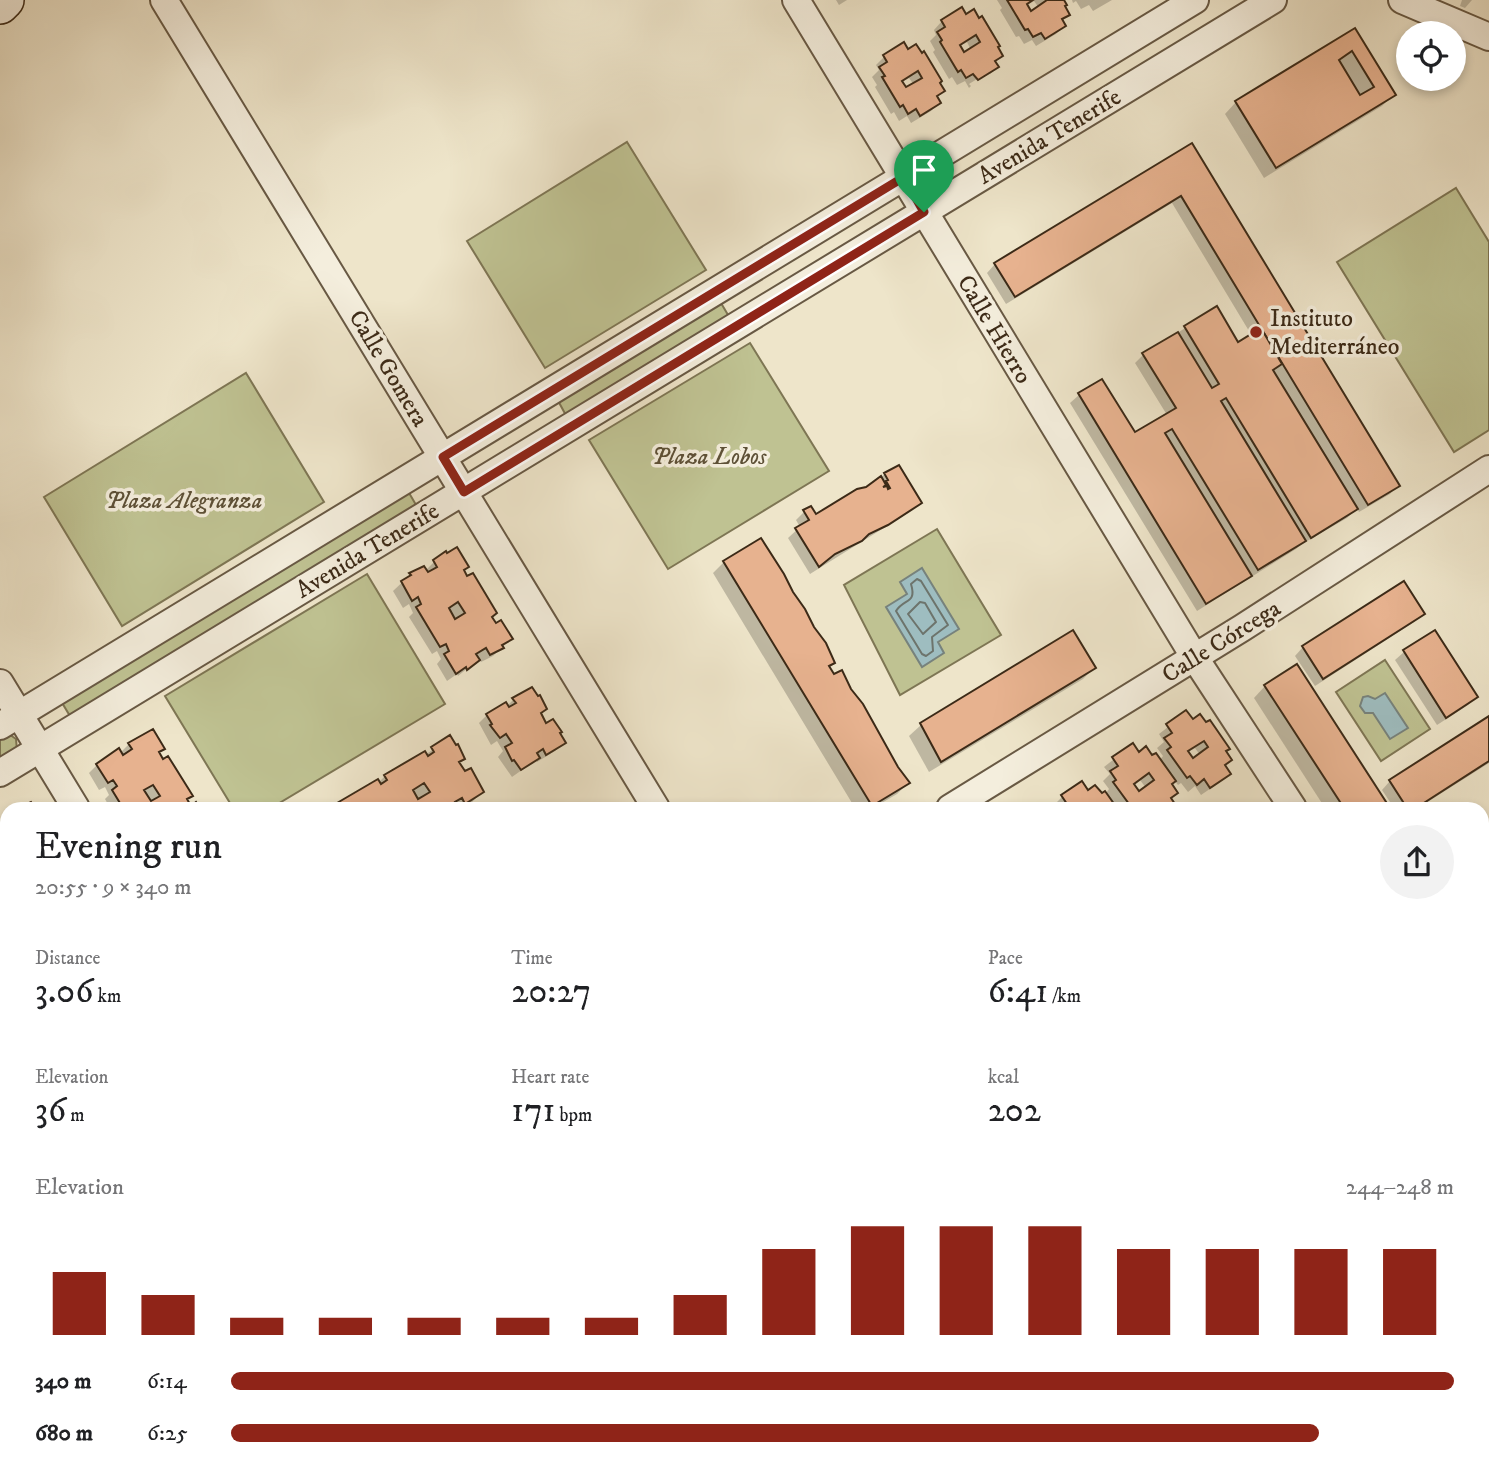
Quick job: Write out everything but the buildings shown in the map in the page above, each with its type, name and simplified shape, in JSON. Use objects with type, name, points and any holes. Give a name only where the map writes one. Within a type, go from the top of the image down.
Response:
[{"type":"main road","points":[[0,5],[5,0]]},
{"type":"street","name":"Calle Gomera","points":[[164,0],[652,802]]},
{"type":"street","name":"Calle Hierro","points":[[796,0],[1195,658],[1289,802]]},
{"type":"street","name":"Avenida Tenerife","points":[[9,720],[1195,0]]},
{"type":"street","name":"Avenida Tenerife","points":[[0,773],[1273,0]]},
{"type":"street","points":[[1402,0],[1489,37]]},
{"type":"street","name":"Calle Córcega","points":[[960,802],[1195,658],[1488,473]]},
{"type":"street","points":[[0,684],[9,720],[40,749],[72,802]]},
{"type":"green space","points":[[627,142],[706,270],[545,368],[467,241]]},
{"type":"green space","points":[[1456,188],[1489,242],[1489,430],[1454,452],[1337,262]]},
{"type":"green space","points":[[718,298],[731,320],[568,419],[556,397]]},
{"type":"green space","name":"Plaza Lobos","points":[[750,343],[829,471],[668,569],[589,440]]},
{"type":"green space","name":"Plaza Alegranza","points":[[246,373],[324,502],[122,626],[44,497]]},
{"type":"green space","points":[[405,486],[419,510],[73,721],[58,696]]},
{"type":"green space","points":[[937,529],[1001,635],[900,695],[844,585]]},
{"type":"green space","points":[[367,574],[445,704],[281,802],[229,802],[165,696]]},
{"type":"green space","points":[[1385,660],[1430,729],[1381,761],[1336,692]]},
{"type":"green space","points":[[6,732],[16,739],[17,751],[0,764],[0,733]]},
{"type":"water","points":[[922,568],[959,629],[938,642],[944,653],[922,667],[886,607],[907,594],[900,582]]},
{"type":"water","points":[[1385,693],[1408,728],[1390,739],[1373,713],[1365,713],[1360,706],[1363,697],[1375,699]]},
{"type":"place","name":"Instituto Mediterráneo","points":[[1256,332]]},
{"type":"route","points":[[904,177],[924,212],[464,492],[443,457],[904,177]]}]
